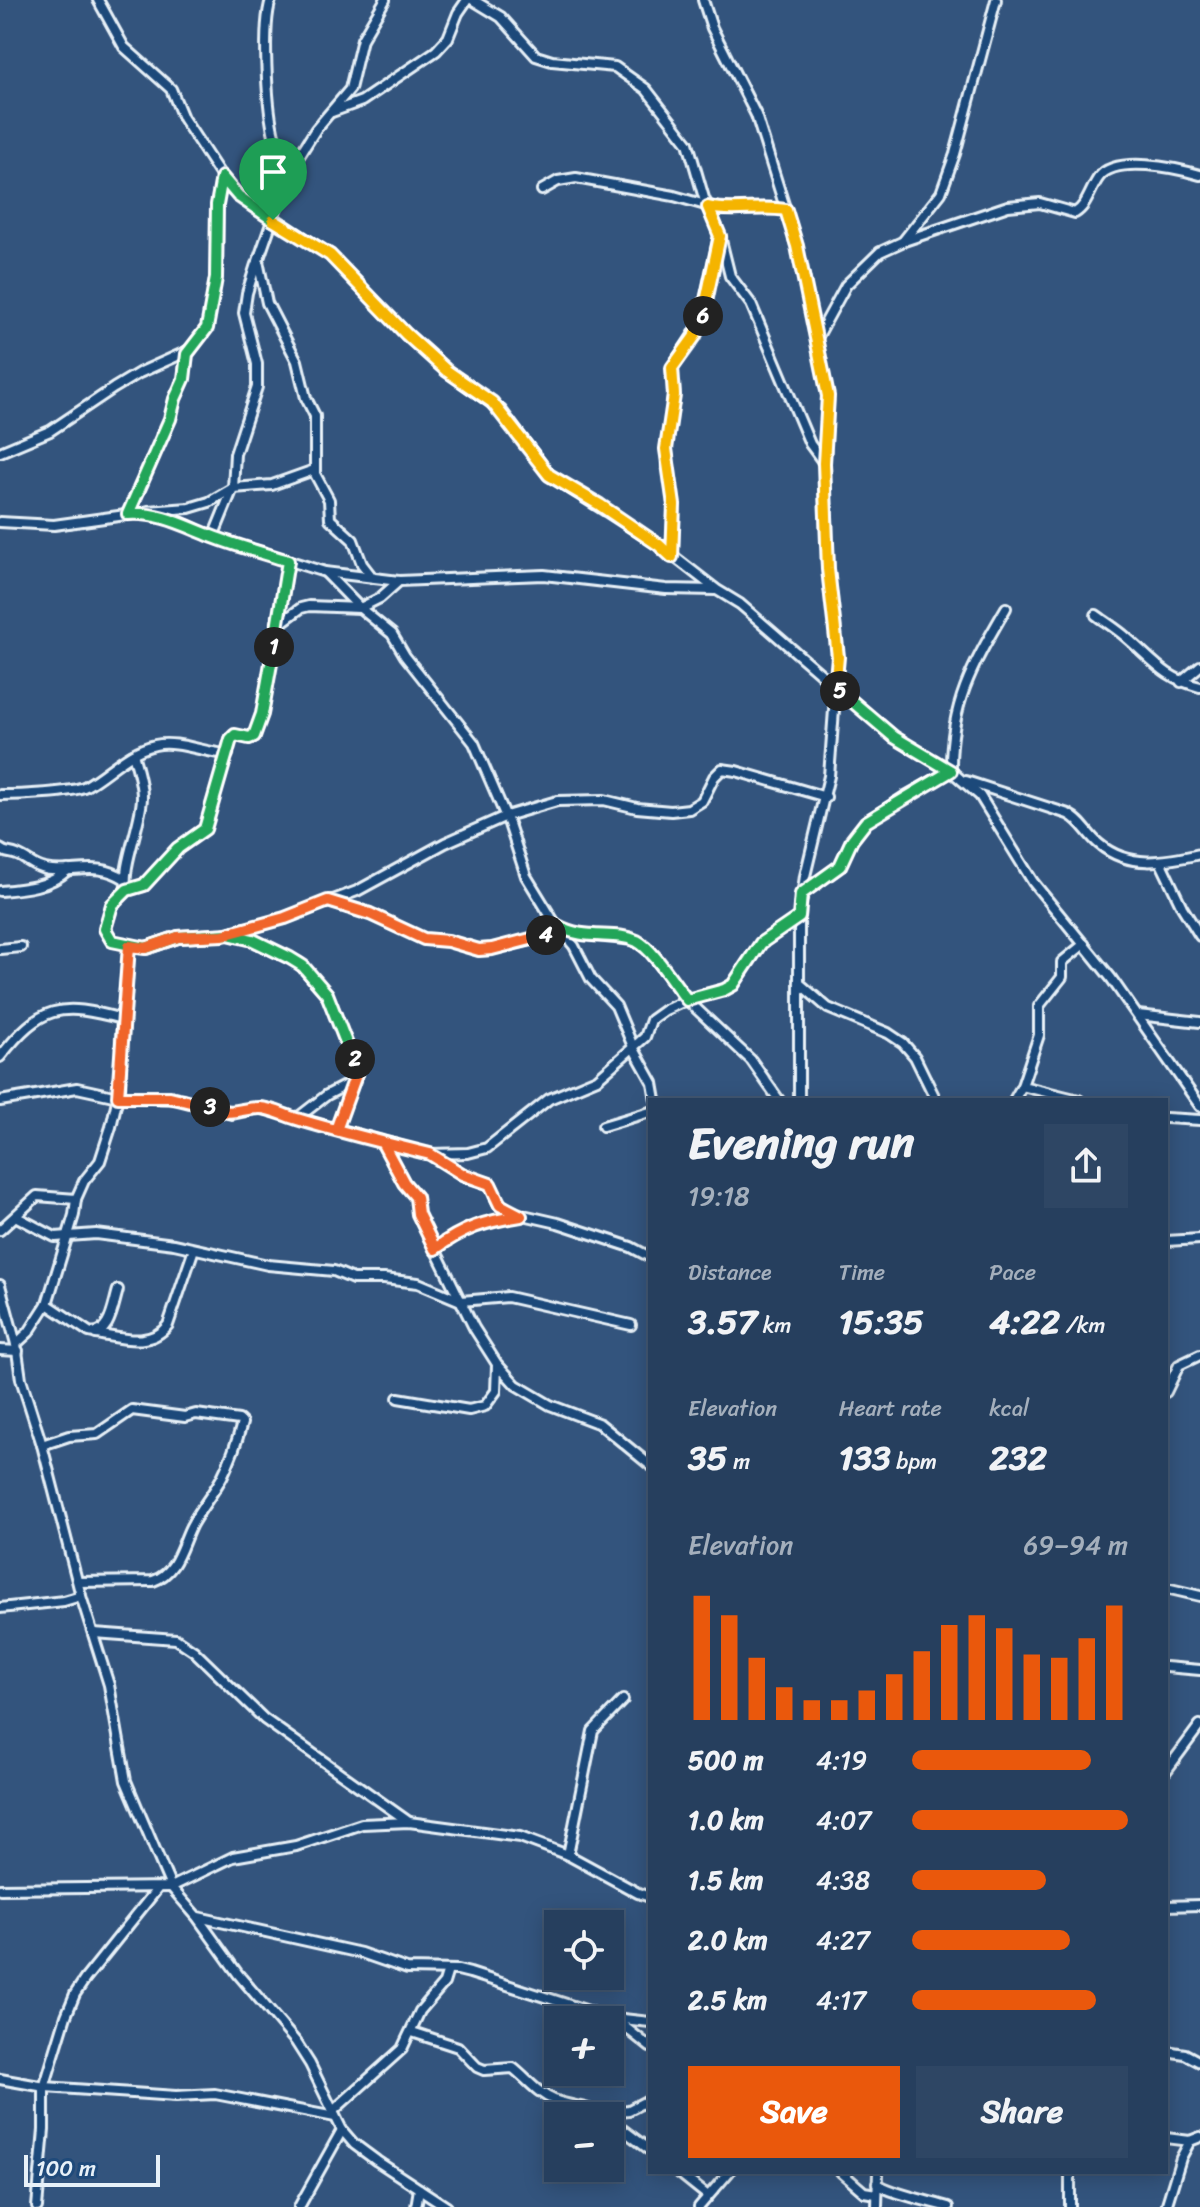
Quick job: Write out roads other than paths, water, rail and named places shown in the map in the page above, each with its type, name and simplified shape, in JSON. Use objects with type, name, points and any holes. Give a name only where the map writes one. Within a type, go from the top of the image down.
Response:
[{"type":"street","points":[[98,0],[124,47],[171,89],[183,118],[238,196],[330,255],[406,334],[447,371],[492,402],[549,475],[624,521],[740,604],[894,737],[966,781],[980,796],[1033,882],[1138,1015],[1200,1106]]},
{"type":"street","points":[[271,0],[267,34],[271,119],[289,172]]},
{"type":"street","points":[[213,537],[233,488],[235,454],[257,387],[257,364],[244,313],[247,293],[289,172],[316,129],[350,89],[362,39],[385,0]]},
{"type":"street","points":[[332,112],[362,101],[436,51],[448,38],[467,0]]},
{"type":"street","points":[[473,0],[501,17],[536,56],[552,61],[615,67],[646,89],[688,143],[720,236],[730,276],[751,304],[810,444],[824,463]]},
{"type":"street","points":[[703,0],[712,28],[756,115],[786,210],[797,246],[828,396],[824,463],[828,569],[838,657],[826,797],[801,894],[799,1098]]},
{"type":"street","points":[[904,241],[941,193],[955,154],[996,0]]},
{"type":"street","points":[[816,339],[846,285],[880,252],[904,241],[1026,203],[1040,203],[1075,213],[1083,208],[1101,174],[1115,165],[1175,168],[1200,175]]},
{"type":"street","points":[[0,452],[50,431],[139,373],[189,351],[204,335],[216,278],[217,205],[222,177]]},
{"type":"street","points":[[542,190],[558,181],[576,178],[674,196],[729,211],[786,210]]},
{"type":"street","points":[[672,557],[674,505],[666,449],[674,395],[672,368],[700,324],[720,236]]},
{"type":"street","points":[[258,261],[270,311],[297,361],[306,398],[315,416],[314,470],[330,502],[330,519],[353,540],[362,564],[372,577]]},
{"type":"street","points":[[128,514],[170,419],[184,379],[189,351]]},
{"type":"street","points":[[1,522],[54,525],[168,508],[189,508],[209,502],[233,488],[272,485],[314,470]]},
{"type":"street","points":[[140,513],[174,519],[213,537],[325,572],[399,581],[544,575],[666,589],[717,590]]},
{"type":"street","points":[[288,561],[262,714],[254,736],[235,735],[231,739],[205,829],[178,848],[144,885],[127,890],[112,905],[105,929],[112,941],[146,948],[178,937],[228,934],[285,918],[357,891],[445,843],[506,816],[557,801],[604,800],[637,808],[689,809],[702,801],[714,777],[722,769],[826,797]]},
{"type":"street","points":[[325,572],[360,608],[392,634],[405,656],[474,743],[506,816],[526,876],[556,925],[574,946],[591,979],[616,1006],[653,1083],[656,1098]]},
{"type":"street","points":[[278,626],[301,608],[309,606],[360,608],[380,598],[399,581]]},
{"type":"street","points":[[951,771],[951,742],[962,691],[974,662],[1006,608]]},
{"type":"street","points":[[1096,615],[1126,636],[1163,672],[1181,682],[1200,687]]},
{"type":"street","points":[[1181,682],[1200,666]]},
{"type":"street","points":[[0,795],[77,789],[153,745],[168,744],[228,754]]},
{"type":"street","points":[[127,890],[125,879],[142,797],[133,754]]},
{"type":"street","points":[[801,894],[840,866],[852,840],[866,822],[951,771]]},
{"type":"street","points":[[966,781],[1068,814],[1081,822],[1101,846],[1122,858],[1161,863],[1200,854]]},
{"type":"street","points":[[0,849],[38,867],[68,870],[93,868],[125,879]]},
{"type":"street","points":[[1161,863],[1200,936]]},
{"type":"street","points":[[0,891],[56,881],[68,870]]},
{"type":"street","points":[[328,901],[370,914],[424,939],[448,941],[479,950],[536,939],[545,936],[556,925]]},
{"type":"street","points":[[0,1101],[69,1089],[118,1097],[182,1099],[232,1114],[260,1108],[430,1154],[468,1153],[487,1148],[549,1099],[597,1079],[634,1049],[645,1037],[651,1020],[665,1010],[733,985],[761,943],[799,917]]},
{"type":"street","points":[[556,925],[569,933],[634,940],[649,950],[687,1000],[742,1049],[778,1098]]},
{"type":"street","points":[[228,934],[253,940],[299,963],[323,989],[358,1069],[336,1130]]},
{"type":"street","points":[[1015,1098],[1039,1035],[1039,1006],[1062,977],[1062,962],[1084,944]]},
{"type":"street","points":[[0,1350],[17,1347],[47,1304],[58,1275],[76,1199],[84,1181],[100,1161],[120,1087],[129,946]]},
{"type":"street","points":[[0,949],[21,947]]},
{"type":"street","points":[[799,983],[828,1008],[888,1033],[903,1043],[915,1057],[935,1098]]},
{"type":"street","points":[[0,1057],[41,1015],[75,1008],[122,1019]]},
{"type":"street","points":[[1138,1015],[1200,1022]]},
{"type":"street","points":[[296,1119],[327,1095],[352,1082]]},
{"type":"street","points":[[1022,1086],[1071,1098]]},
{"type":"street","points":[[603,1126],[648,1113]]},
{"type":"street","points":[[1168,1118],[1200,1120]]},
{"type":"street","points":[[382,1142],[404,1183],[416,1197],[418,1214],[479,1336],[497,1364],[516,1385],[550,1405],[600,1424],[648,1463]]},
{"type":"street","points":[[430,1154],[462,1174],[490,1184],[500,1205],[521,1216],[570,1226],[648,1256]]},
{"type":"street","points":[[0,1230],[37,1196],[76,1199]]},
{"type":"street","points":[[435,1249],[457,1232],[521,1216]]},
{"type":"street","points":[[17,1217],[55,1237],[108,1235],[268,1265],[334,1271],[353,1279],[410,1282],[461,1301],[508,1297],[631,1325]]},
{"type":"street","points":[[1168,1241],[1200,1239]]},
{"type":"street","points":[[47,1304],[89,1332],[140,1341],[161,1333],[168,1325],[194,1249]]},
{"type":"street","points":[[0,1285],[17,1347],[21,1379],[109,1685],[129,1791],[171,1887],[238,1974],[296,2042],[342,2130],[354,2144],[447,2207]]},
{"type":"street","points":[[96,1334],[103,1331],[118,1290]]},
{"type":"street","points":[[1168,1388],[1179,1365],[1200,1355]]},
{"type":"street","points":[[398,1398],[469,1410],[485,1406],[496,1391],[497,1364]]},
{"type":"street","points":[[42,1445],[69,1436],[97,1434],[132,1410],[185,1417],[196,1414],[242,1423],[235,1449],[222,1477],[192,1524],[177,1560],[163,1577],[153,1581],[78,1582]]},
{"type":"street","points":[[1168,1588],[1200,1596]]},
{"type":"street","points":[[0,1608],[64,1601],[81,1596]]},
{"type":"street","points":[[94,1633],[176,1639],[194,1651],[264,1719],[409,1822]]},
{"type":"street","points":[[1168,1667],[1200,1670]]},
{"type":"street","points":[[568,1855],[593,1731],[623,1700]]},
{"type":"street","points":[[1168,1768],[1200,1725]]},
{"type":"street","points":[[0,1889],[171,1887],[233,1857],[296,1846],[362,1824],[409,1822],[515,1835],[568,1855],[648,1896]]},
{"type":"street","points":[[37,2207],[45,2087],[55,2047],[75,1994],[158,1888]]},
{"type":"street","points":[[1168,1906],[1200,1905]]},
{"type":"street","points":[[197,1917],[361,1953],[407,1969],[470,1973],[573,2006]]},
{"type":"street","points":[[334,2114],[402,2049],[420,2011],[444,1983],[448,1970]]},
{"type":"street","points":[[624,2019],[648,2022]]},
{"type":"street","points":[[624,2026],[648,2045]]},
{"type":"street","points":[[412,2032],[458,2047],[484,2070],[514,2069],[534,2088],[559,2102]]},
{"type":"street","points":[[1168,2051],[1185,2054],[1200,2062]]},
{"type":"street","points":[[0,2079],[45,2087],[176,2096],[215,2094],[334,2114]]},
{"type":"street","points":[[624,2111],[648,2100]]},
{"type":"street","points":[[299,2207],[342,2130]]},
{"type":"street","points":[[624,2130],[648,2148]]},
{"type":"street","points":[[1168,2138],[1190,2141],[1200,2137]]},
{"type":"street","points":[[1166,2207],[1177,2168],[1190,2141]]},
{"type":"street","points":[[680,2174],[708,2196]]},
{"type":"street","points":[[699,2207],[727,2174]]},
{"type":"street","points":[[843,2174],[864,2192],[876,2194]]},
{"type":"street","points":[[877,2207],[878,2174]]},
{"type":"street","points":[[1070,2174],[1070,2207]]},
{"type":"street","points":[[877,2183],[888,2191],[914,2195],[948,2207]]},
{"type":"street","points":[[416,2207],[419,2189]]}]
